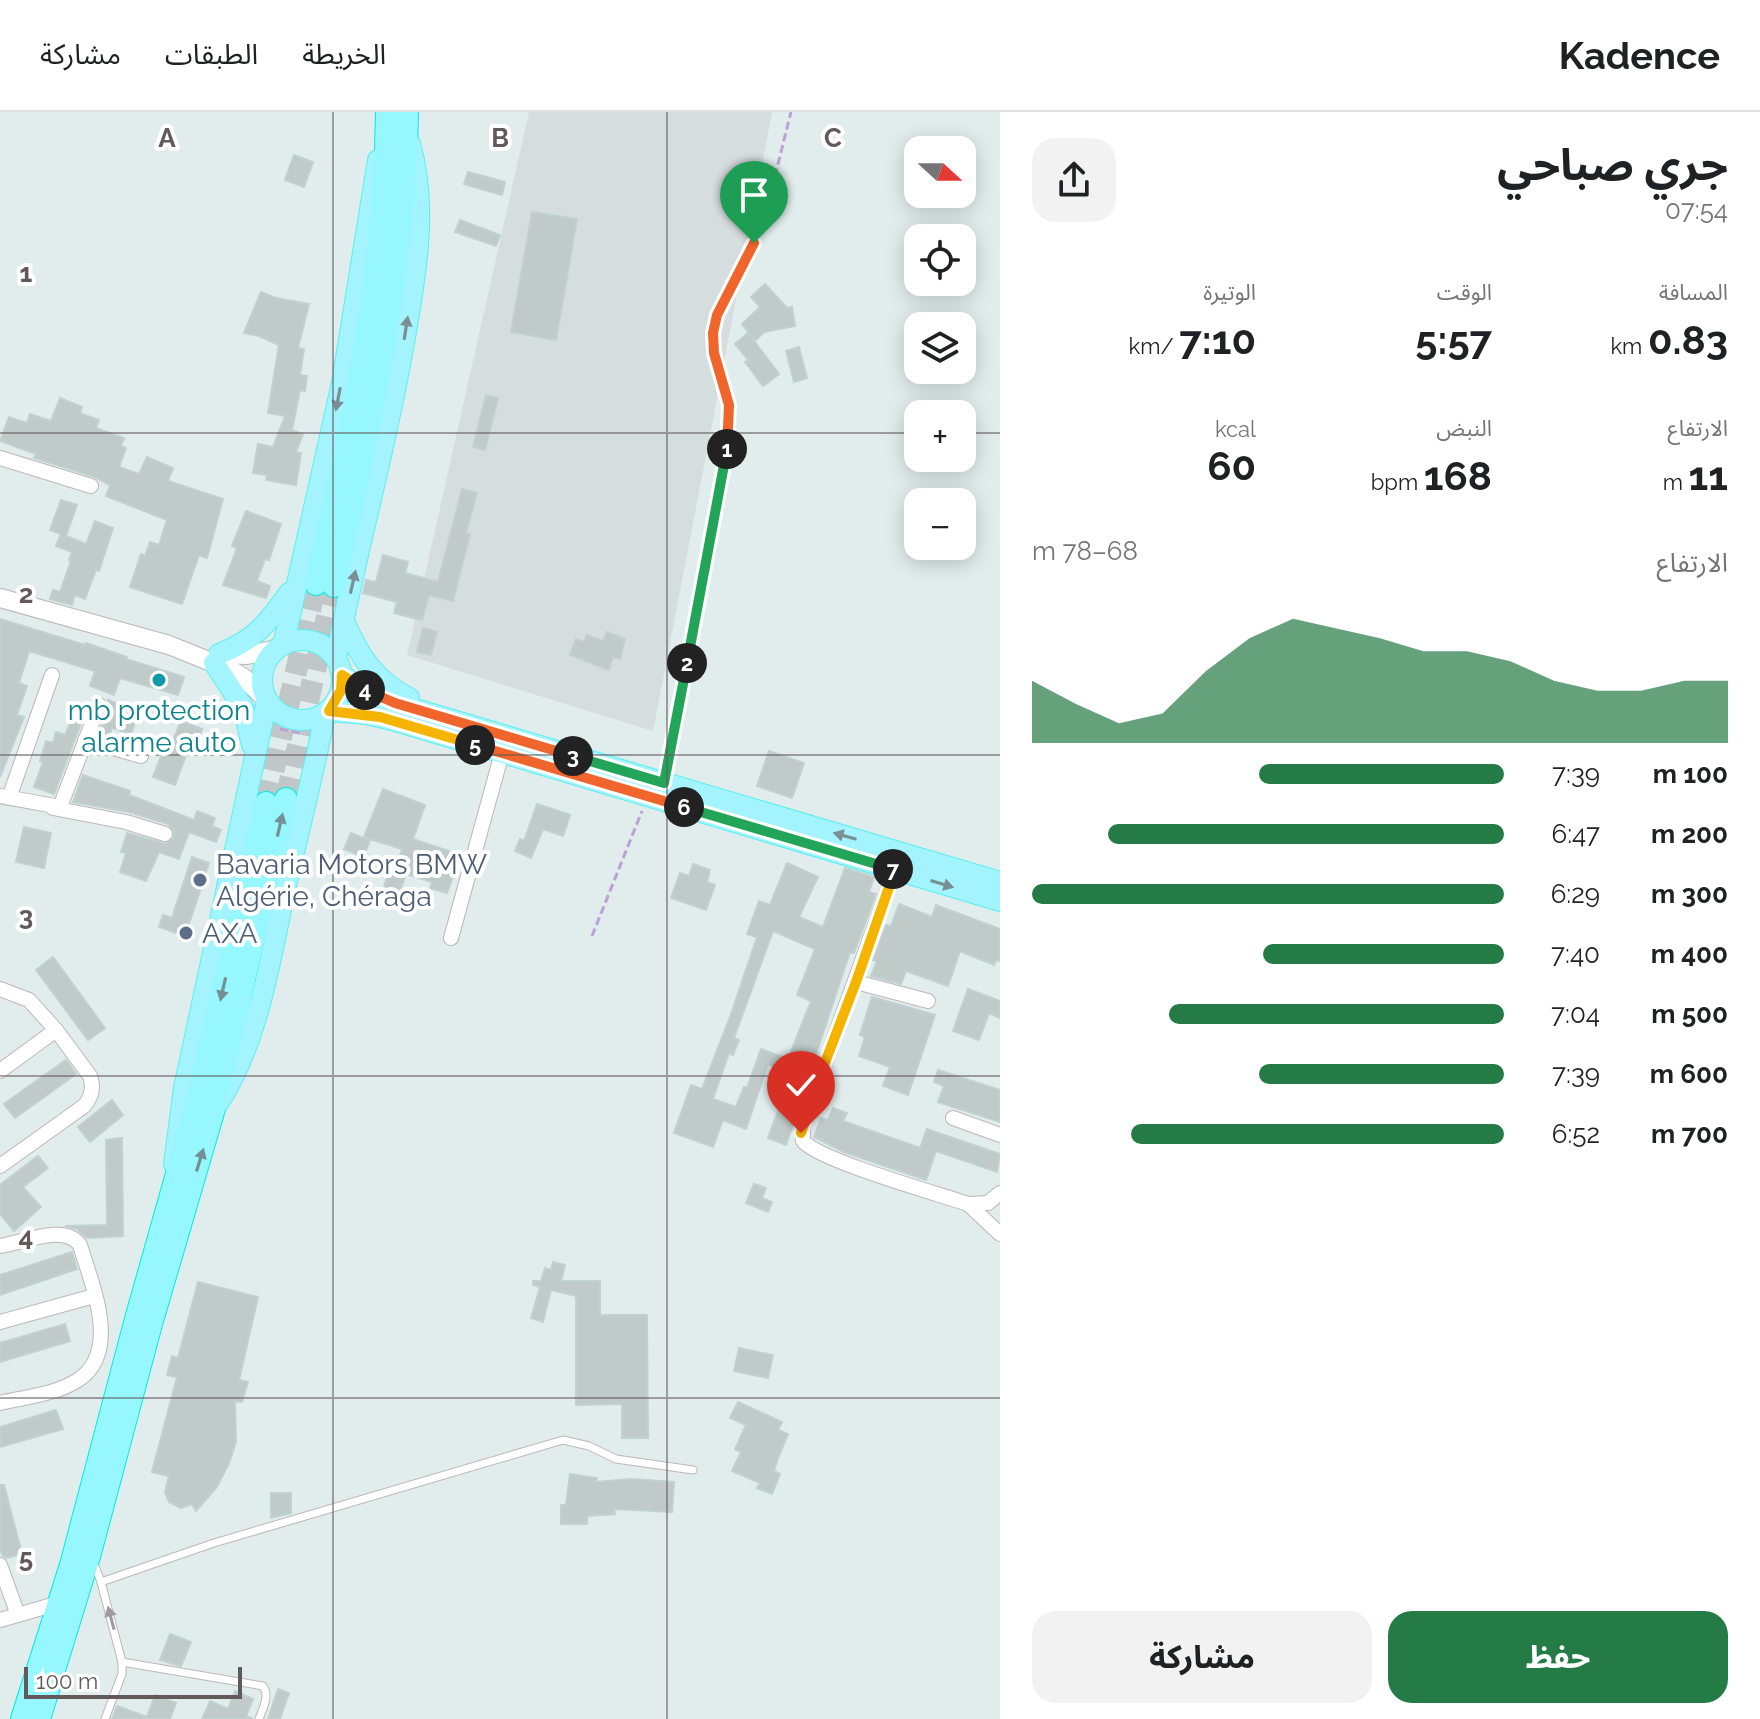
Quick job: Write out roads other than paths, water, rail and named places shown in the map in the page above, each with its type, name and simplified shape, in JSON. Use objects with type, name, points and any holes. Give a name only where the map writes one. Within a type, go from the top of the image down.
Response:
[{"type":"highway","points":[[316,584],[374,301],[397,121]]},
{"type":"highway","points":[[22,1719],[59,1603],[174,1189],[276,801],[214,1109],[151,1324],[90,1553],[39,1719]]},
{"type":"main road","points":[[214,1109],[241,1062],[327,712],[341,690],[339,667],[344,621],[397,381],[413,288],[420,193],[415,162],[397,121]]},
{"type":"main road","points":[[174,1189],[175,1142],[184,1088],[266,700],[265,668],[316,584]]},
{"type":"main road","points":[[217,658],[262,629],[316,584]]},
{"type":"main road","points":[[0,598],[217,658],[247,655],[307,639],[318,643],[339,667],[373,694],[895,870],[1000,901]]},
{"type":"main road","points":[[344,621],[360,655],[380,680],[448,719]]},
{"type":"main road","points":[[217,658],[244,678],[275,711],[287,718],[300,721],[327,712],[380,717],[502,753],[656,790],[1000,882]]},
{"type":"main road","points":[[217,658],[243,707],[251,732],[253,763]]},
{"type":"street","points":[[0,458],[91,486]]},
{"type":"street","points":[[52,675],[5,797],[126,822],[165,834]]},
{"type":"street","points":[[53,808],[60,807],[99,705]]},
{"type":"street","points":[[85,740],[141,756]]},
{"type":"street","points":[[451,938],[502,753]]},
{"type":"street","points":[[895,870],[803,1124],[803,1141],[809,1149],[968,1204],[988,1203],[1000,1193]]},
{"type":"street","points":[[856,982],[928,1001]]},
{"type":"street","points":[[0,989],[29,1000],[56,1030],[93,1083],[89,1100],[0,1166]]},
{"type":"street","points":[[0,1071],[56,1030]]},
{"type":"street","points":[[953,1118],[1000,1135]]},
{"type":"street","points":[[968,1204],[1000,1234]]},
{"type":"street","points":[[0,1246],[68,1234],[80,1245],[102,1335],[99,1353],[90,1369],[79,1379],[62,1387],[0,1403]]},
{"type":"street","points":[[0,1322],[94,1296]]},
{"type":"street","points":[[0,1565],[18,1615]]},
{"type":"street","points":[[0,1620],[59,1603]]},
{"type":"lane","points":[[101,1582],[227,1538],[563,1440],[589,1446],[616,1459],[693,1470]]},
{"type":"lane","points":[[90,1553],[122,1662],[122,1674],[105,1719]]},
{"type":"lane","points":[[122,1662],[263,1686],[266,1700],[259,1719]]},
{"type":"tunnel","points":[[266,803],[316,584]]},
{"type":"tunnel","points":[[286,799],[334,586]]},
{"type":"place","name":"mb protection alarme auto","points":[[159,680]]},
{"type":"place","name":"Bavaria Motors BMW Algérie, Chéraga","points":[[200,880]]},
{"type":"place","name":"AXA","points":[[186,933]]}]
